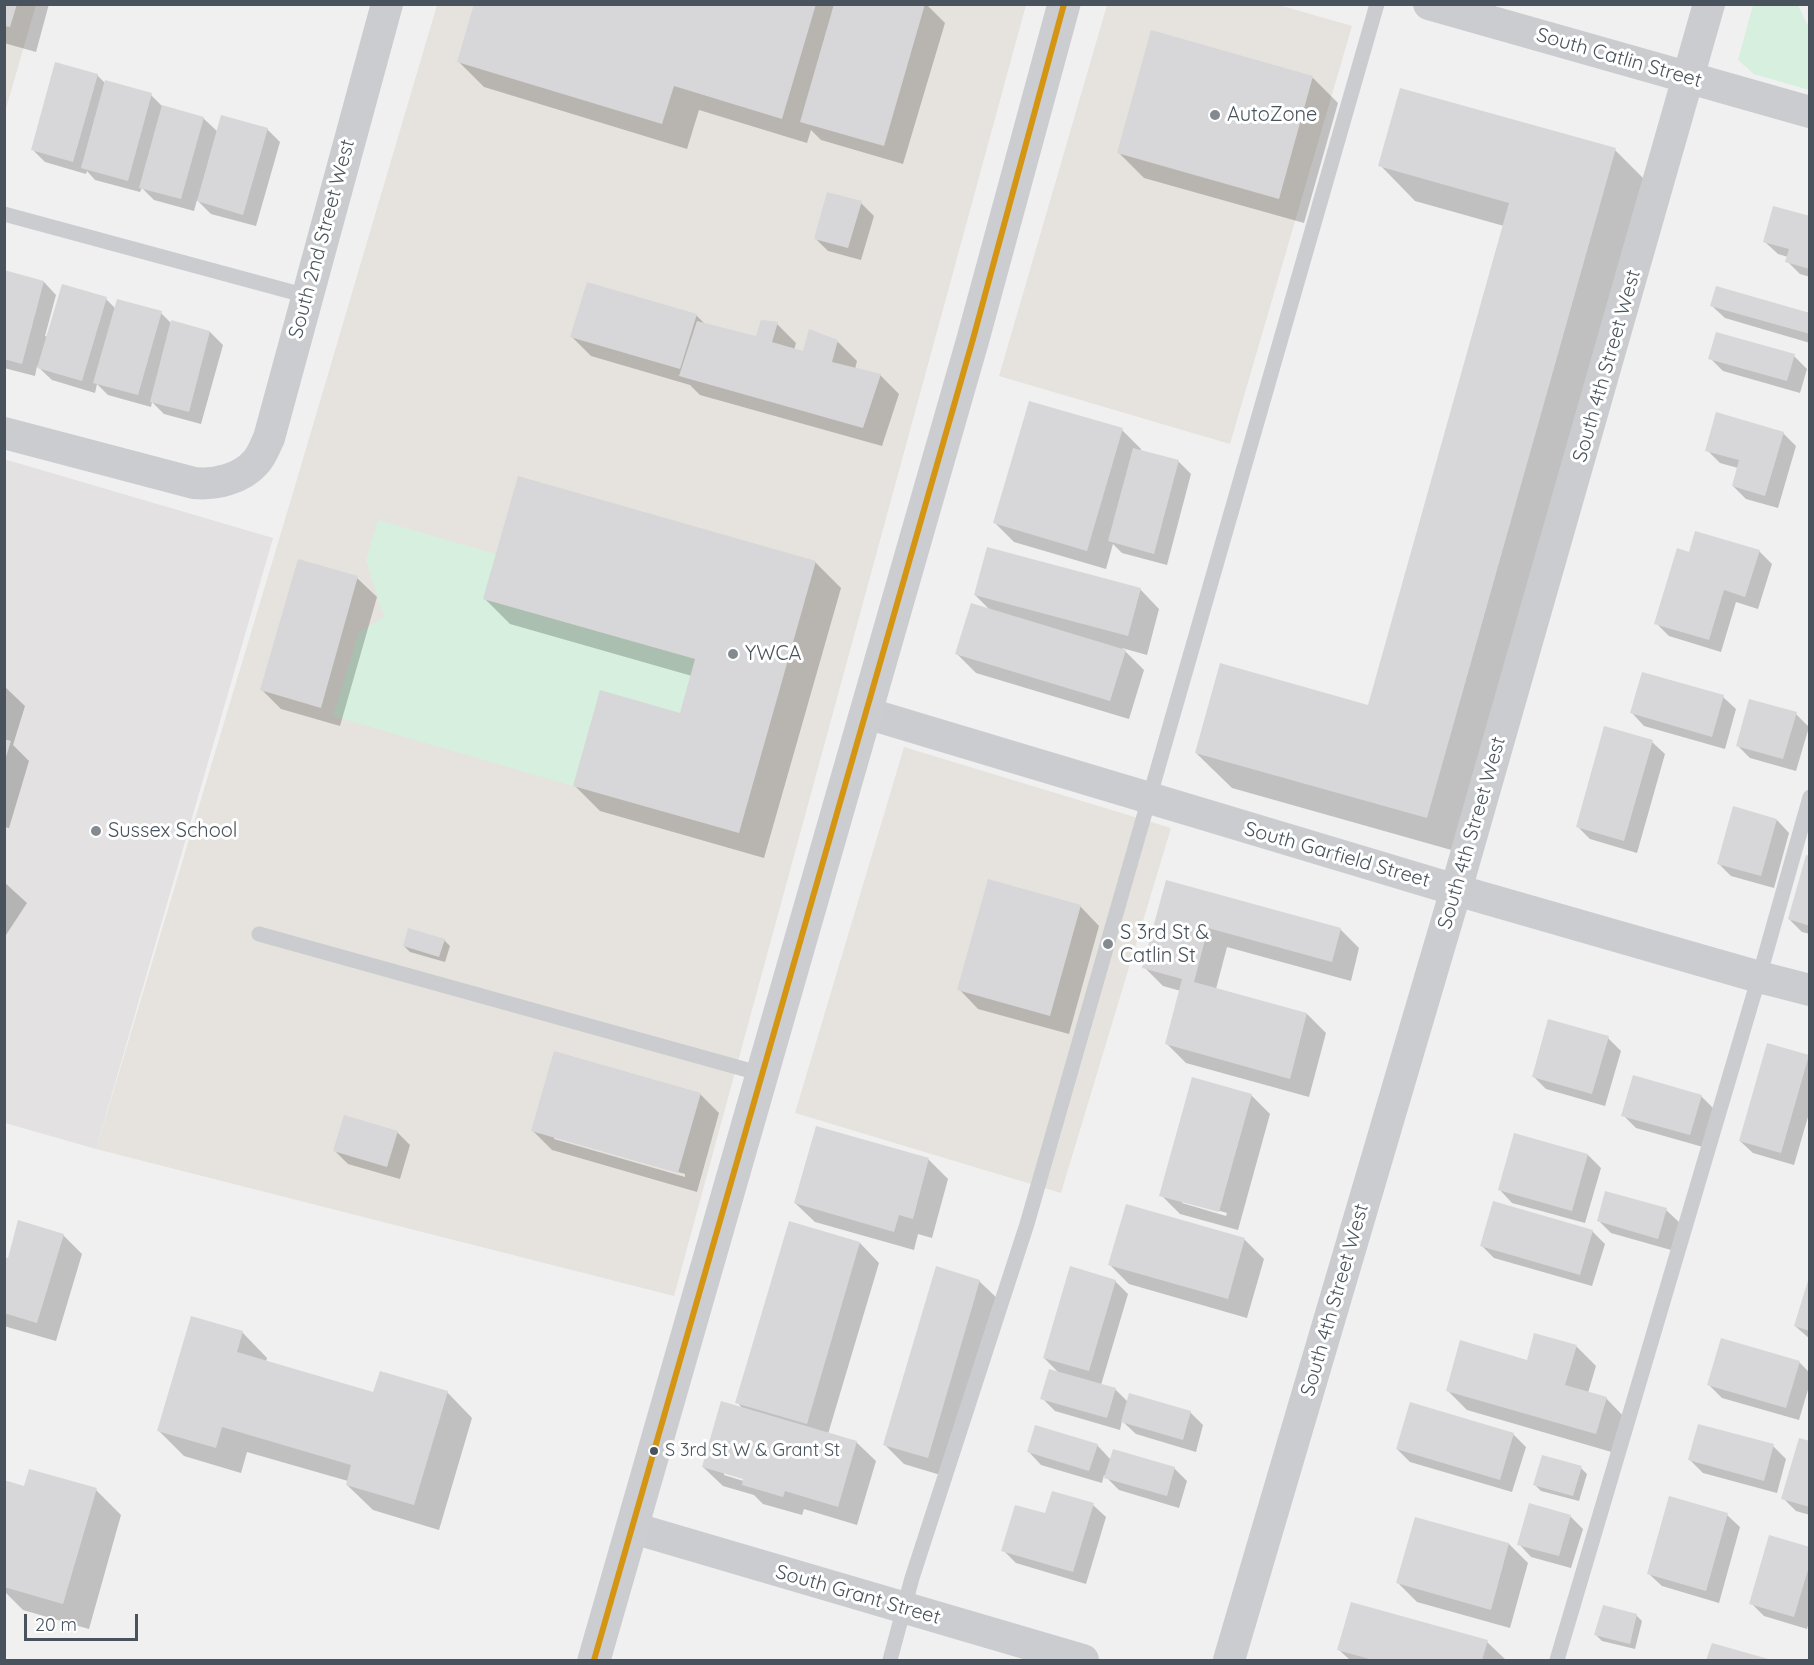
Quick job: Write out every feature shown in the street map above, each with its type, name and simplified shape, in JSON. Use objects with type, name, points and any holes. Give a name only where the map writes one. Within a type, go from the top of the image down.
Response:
[{"type":"main road","points":[[594,1660],[973,339],[1064,4]]},
{"type":"street","name":"South 2nd Street West","points":[[4,433],[194,483],[217,482],[248,469],[256,462],[269,438],[387,4]]},
{"type":"street","name":"South Catlin Street","points":[[1429,4],[1809,112]]},
{"type":"street","name":"South 4th Street West","points":[[1229,1660],[1456,890],[1709,4]]},
{"type":"street","name":"South Garfield Street","points":[[866,713],[1149,800],[1809,990]]},
{"type":"street","name":"South Grant Street","points":[[633,1528],[1083,1660]]},
{"type":"lane","points":[[890,1660],[903,1608],[1027,1224],[1377,4]]},
{"type":"lane","points":[[4,214],[307,296]]},
{"type":"lane","points":[[1557,1660],[1759,977],[1809,797]]},
{"type":"lane","points":[[259,934],[762,1074]]},
{"type":"shaded area","points":[[5,5],[36,5],[5,112]]},
{"type":"shaded area","points":[[437,5],[1026,5],[674,1296],[96,1149]]},
{"type":"shaded area","points":[[1107,5],[1279,5],[1352,26],[1230,444],[999,376]]},
{"type":"shaded area","name":"Sussex School","points":[[4,459],[273,538],[96,1149],[5,1123]]},
{"type":"shaded area","points":[[904,747],[1171,828],[1061,1193],[795,1113]]},
{"type":"green space","points":[[1753,5],[1798,5],[1809,28],[1809,90],[1754,74],[1738,60]]},
{"type":"green space","points":[[378,520],[496,554],[483,599],[695,659],[680,713],[600,691],[573,786],[333,716],[359,632],[384,617],[366,560]]},
{"type":"building","points":[[4,4],[17,4],[10,27],[4,26]]},
{"type":"building","points":[[474,4],[816,4],[782,119],[674,86],[662,124],[457,62]]},
{"type":"building","points":[[834,4],[925,4],[884,146],[800,122]]},
{"type":"building","name":"AutoZone","points":[[1151,30],[1313,76],[1279,199],[1117,153]]},
{"type":"building","points":[[55,62],[98,74],[73,162],[31,150]]},
{"type":"building","points":[[105,80],[152,93],[128,181],[81,168]]},
{"type":"building","points":[[1400,88],[1616,148],[1427,818],[1195,753],[1220,663],[1368,705],[1509,203],[1378,166]]},
{"type":"building","points":[[162,105],[204,117],[181,199],[139,188]]},
{"type":"building","points":[[221,115],[268,128],[243,215],[197,201]]},
{"type":"building","points":[[827,192],[862,201],[848,248],[814,239]]},
{"type":"building","points":[[1773,206],[1810,216],[1810,269],[1785,262],[1789,249],[1763,242]]},
{"type":"building","points":[[4,270],[44,281],[22,364],[4,359]]},
{"type":"building","points":[[587,282],[697,314],[680,369],[570,337]]},
{"type":"building","points":[[62,284],[107,297],[82,381],[37,368]]},
{"type":"building","points":[[1716,286],[1810,313],[1810,334],[1710,306]]},
{"type":"building","points":[[117,299],[162,311],[138,395],[93,383]]},
{"type":"building","points":[[171,320],[210,331],[189,412],[150,402]]},
{"type":"building","points":[[761,320],[778,322],[772,342],[803,351],[809,329],[838,340],[832,362],[881,374],[863,428],[679,376],[697,321],[756,336]]},
{"type":"building","points":[[1716,332],[1795,354],[1787,381],[1708,359]]},
{"type":"building","points":[[1029,401],[1123,428],[1087,551],[993,523]]},
{"type":"building","points":[[1716,412],[1784,432],[1765,496],[1732,486],[1739,460],[1705,451]]},
{"type":"building","points":[[1133,448],[1179,460],[1154,554],[1108,541]]},
{"type":"building","name":"YWCA","points":[[518,476],[816,561],[739,833],[573,786],[600,690],[680,713],[695,659],[483,599]]},
{"type":"building","points":[[1695,531],[1760,550],[1745,597],[1724,590],[1709,640],[1654,624],[1677,548],[1689,552]]},
{"type":"building","points":[[987,547],[1141,588],[1128,636],[974,595]]},
{"type":"building","points":[[298,559],[358,576],[321,708],[260,690]]},
{"type":"building","points":[[971,603],[1126,650],[1110,701],[955,654]]},
{"type":"building","points":[[1642,672],[1724,695],[1712,737],[1630,713]]},
{"type":"building","points":[[1749,699],[1797,712],[1783,759],[1736,746]]},
{"type":"building","points":[[1604,726],[1653,740],[1624,841],[1576,827]]},
{"type":"building","points":[[4,739],[11,741],[5,760],[4,760]]},
{"type":"building","points":[[1733,806],[1777,819],[1761,876],[1717,864]]},
{"type":"building","points":[[1806,855],[1810,856],[1810,926],[1788,919]]},
{"type":"building","points":[[988,879],[1081,905],[1050,1016],[957,990]]},
{"type":"building","points":[[1166,880],[1341,928],[1332,962],[1208,928],[1194,982],[1307,1013],[1290,1079],[1165,1044],[1182,979],[1142,968]]},
{"type":"building","points":[[408,928],[445,939],[439,957],[403,946]]},
{"type":"building","points":[[1548,1019],[1609,1036],[1592,1094],[1532,1077]]},
{"type":"building","points":[[1767,1043],[1809,1055],[1781,1153],[1739,1141]]},
{"type":"building","points":[[554,1051],[701,1093],[678,1173],[531,1131]]},
{"type":"building","points":[[1633,1075],[1702,1095],[1690,1135],[1621,1116]]},
{"type":"building","points":[[1192,1077],[1252,1094],[1219,1212],[1159,1196]]},
{"type":"building","points":[[344,1115],[398,1131],[387,1167],[333,1151]]},
{"type":"building","points":[[816,1126],[929,1158],[913,1219],[899,1215],[894,1232],[794,1203]]},
{"type":"building","points":[[1514,1133],[1588,1154],[1572,1211],[1498,1190]]},
{"type":"building","points":[[1605,1191],[1667,1208],[1658,1239],[1597,1221]]},
{"type":"building","points":[[1493,1201],[1593,1230],[1580,1275],[1480,1246]]},
{"type":"building","points":[[1126,1204],[1245,1238],[1228,1299],[1108,1265]]},
{"type":"building","points":[[18,1220],[64,1234],[37,1323],[4,1313],[4,1257],[8,1258]]},
{"type":"building","points":[[789,1221],[860,1242],[807,1424],[735,1403]]},
{"type":"building","points":[[936,1266],[980,1280],[928,1458],[883,1445]]},
{"type":"building","points":[[1070,1266],[1116,1280],[1089,1371],[1043,1358]]},
{"type":"building","points":[[1810,1274],[1810,1331],[1794,1326]]},
{"type":"building","points":[[191,1316],[243,1331],[237,1352],[373,1392],[380,1371],[448,1391],[414,1505],[346,1485],[351,1465],[222,1427],[216,1448],[157,1431]]},
{"type":"building","points":[[1534,1333],[1577,1345],[1565,1385],[1607,1397],[1596,1434],[1446,1391],[1460,1340],[1527,1360]]},
{"type":"building","points":[[1721,1338],[1800,1361],[1786,1408],[1707,1385]]},
{"type":"building","points":[[1049,1369],[1116,1388],[1107,1418],[1040,1399]]},
{"type":"building","points":[[1129,1393],[1191,1411],[1183,1440],[1121,1422]]},
{"type":"building","points":[[721,1401],[857,1441],[838,1507],[785,1491],[783,1497],[742,1485],[743,1479],[702,1467]]},
{"type":"building","points":[[1410,1402],[1514,1433],[1500,1480],[1396,1449]]},
{"type":"building","points":[[1698,1424],[1774,1444],[1764,1481],[1688,1460]]},
{"type":"building","points":[[1035,1425],[1098,1444],[1089,1471],[1027,1452]]},
{"type":"building","points":[[1799,1438],[1810,1441],[1810,1507],[1781,1499]]},
{"type":"building","points":[[1113,1449],[1175,1467],[1167,1496],[1104,1478]]},
{"type":"building","points":[[1542,1455],[1582,1466],[1573,1496],[1533,1485]]},
{"type":"building","points":[[29,1469],[97,1488],[63,1604],[4,1587],[4,1480],[24,1486]]},
{"type":"building","points":[[1052,1491],[1094,1503],[1073,1572],[1001,1551],[1015,1505],[1045,1513]]},
{"type":"building","points":[[1669,1496],[1728,1513],[1706,1591],[1647,1574]]},
{"type":"building","points":[[1529,1503],[1571,1515],[1559,1556],[1517,1545]]},
{"type":"building","points":[[1415,1517],[1509,1543],[1491,1610],[1396,1583]]},
{"type":"building","points":[[1769,1535],[1810,1547],[1810,1563],[1794,1617],[1749,1604]]},
{"type":"building","points":[[1351,1602],[1488,1640],[1482,1660],[1373,1660],[1337,1650]]},
{"type":"building","points":[[1603,1605],[1637,1614],[1630,1644],[1594,1635]]},
{"type":"building","points":[[1712,1643],[1772,1660],[1706,1660]]},
{"type":"transit line","points":[[594,1660],[973,339],[1064,4]]},
{"type":"place","name":"AutoZone","points":[[1215,115]]},
{"type":"place","name":"YWCA","points":[[733,654]]},
{"type":"place","name":"Sussex School","points":[[96,831]]},
{"type":"place","name":"S 3rd St & Catlin St","points":[[1108,944]]},
{"type":"place","name":"S 3rd St W & Grant St","points":[[654,1451]]}]
